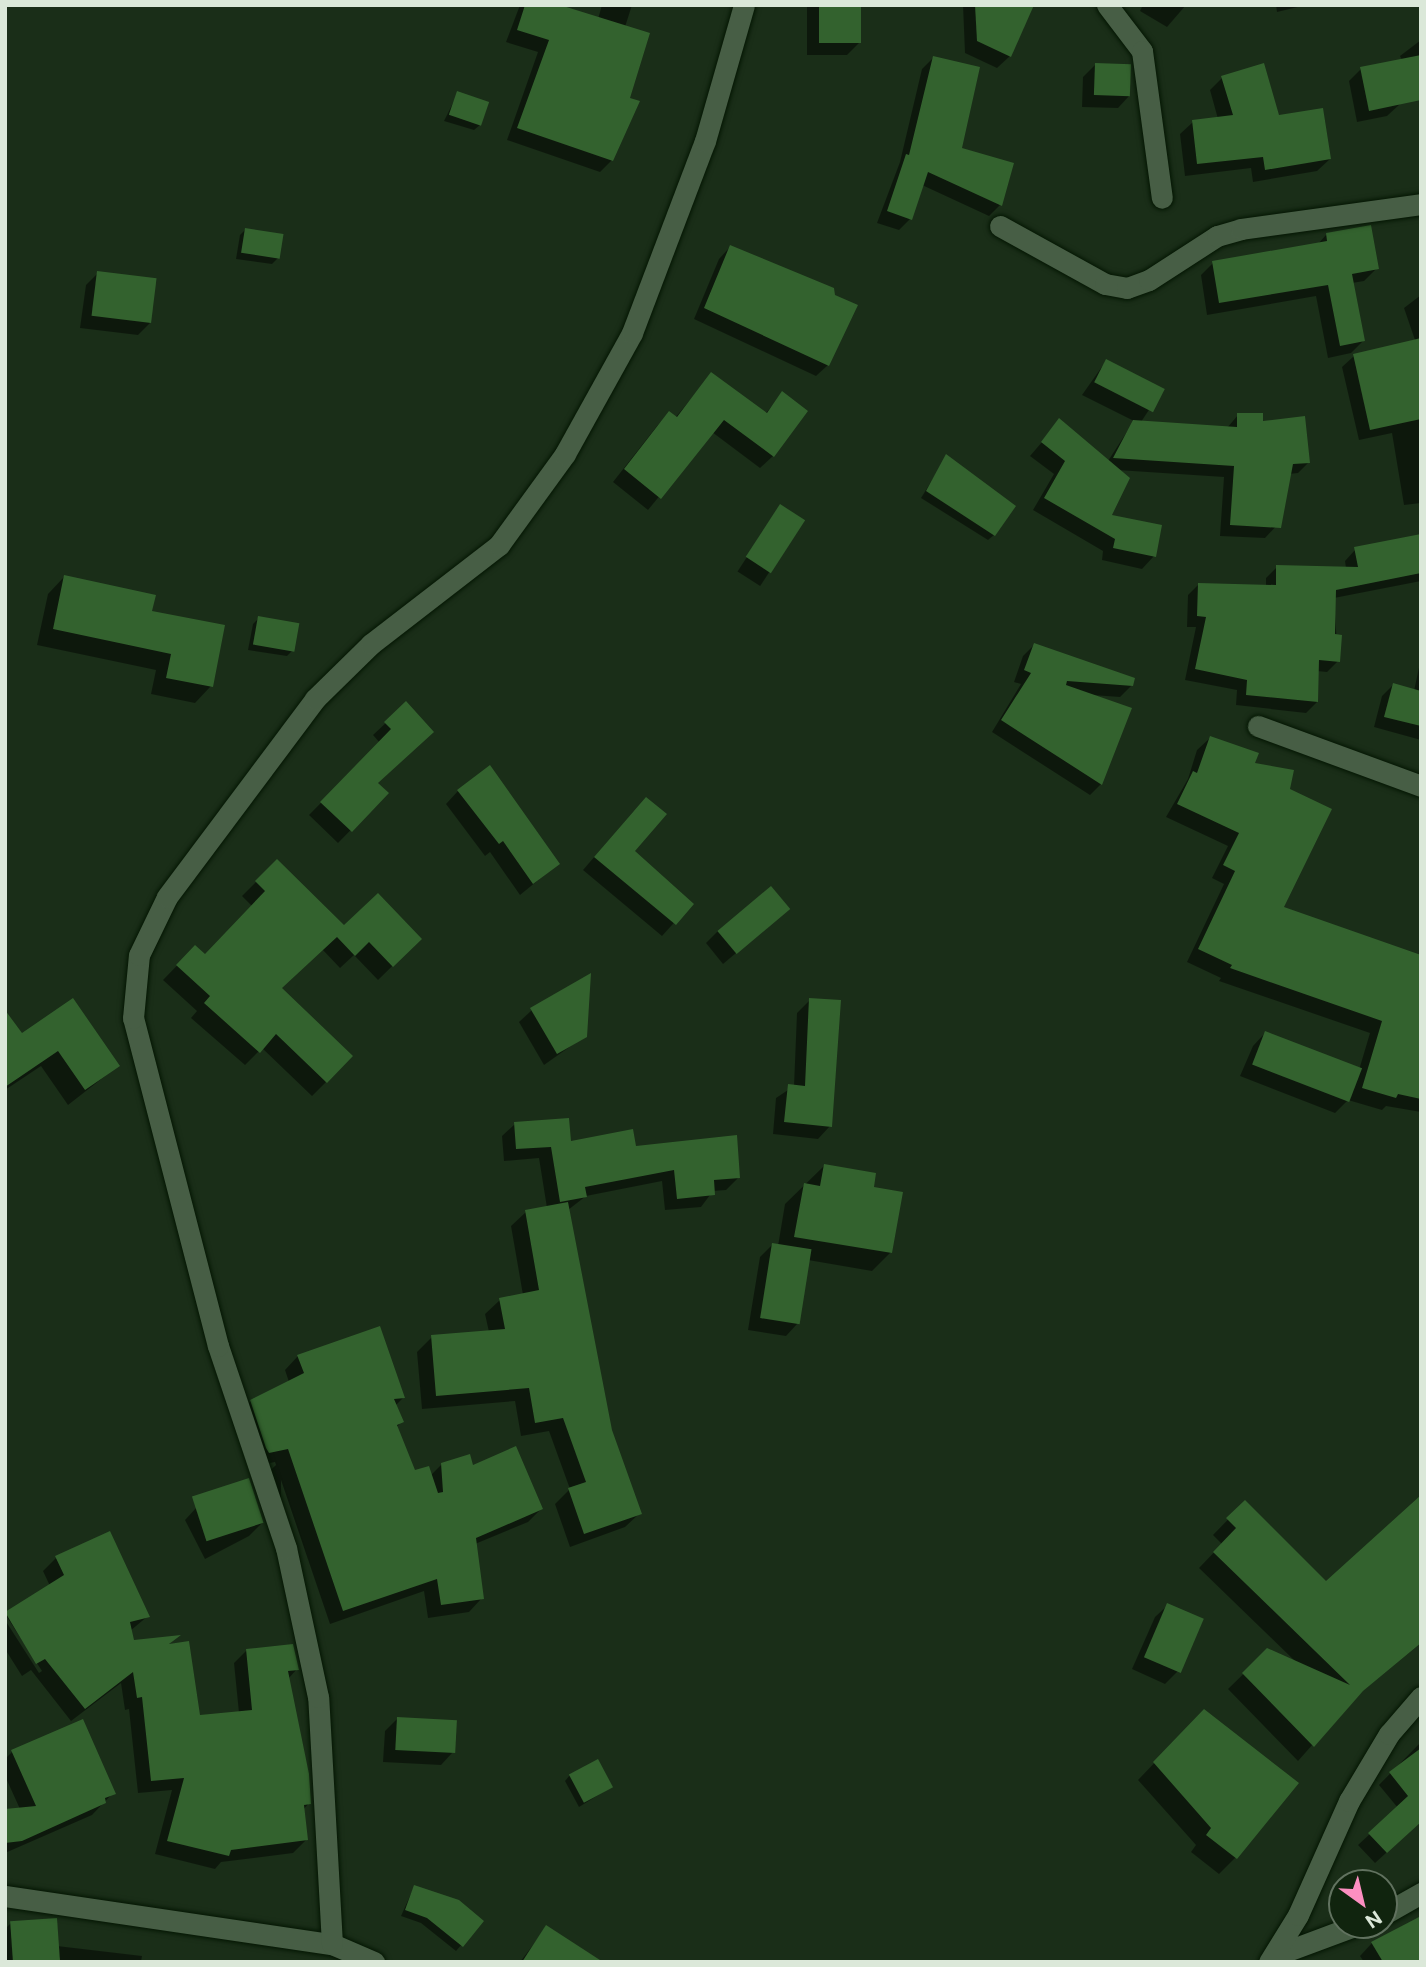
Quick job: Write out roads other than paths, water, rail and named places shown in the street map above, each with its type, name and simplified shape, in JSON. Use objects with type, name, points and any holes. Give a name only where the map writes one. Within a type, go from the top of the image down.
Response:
[{"type":"street","points":[[332,1944],[318,1697],[286,1548],[218,1346],[133,1018],[139,955],[167,897],[314,699],[371,644],[499,545],[565,454],[632,333],[705,141],[744,5]]},
{"type":"street","points":[[1107,5],[1142,51],[1163,198]]},
{"type":"street","points":[[1000,226],[1105,284],[1127,288],[1229,232],[1421,204]]},
{"type":"street","points":[[1258,726],[1421,786]]},
{"type":"street","points":[[1272,1959],[1349,1801],[1389,1734],[1421,1697]]},
{"type":"street","points":[[1398,1906],[1421,1893]]},
{"type":"street","points":[[5,1896],[332,1944],[374,1962]]},
{"type":"street","points":[[1272,1959],[1328,1937]]}]
